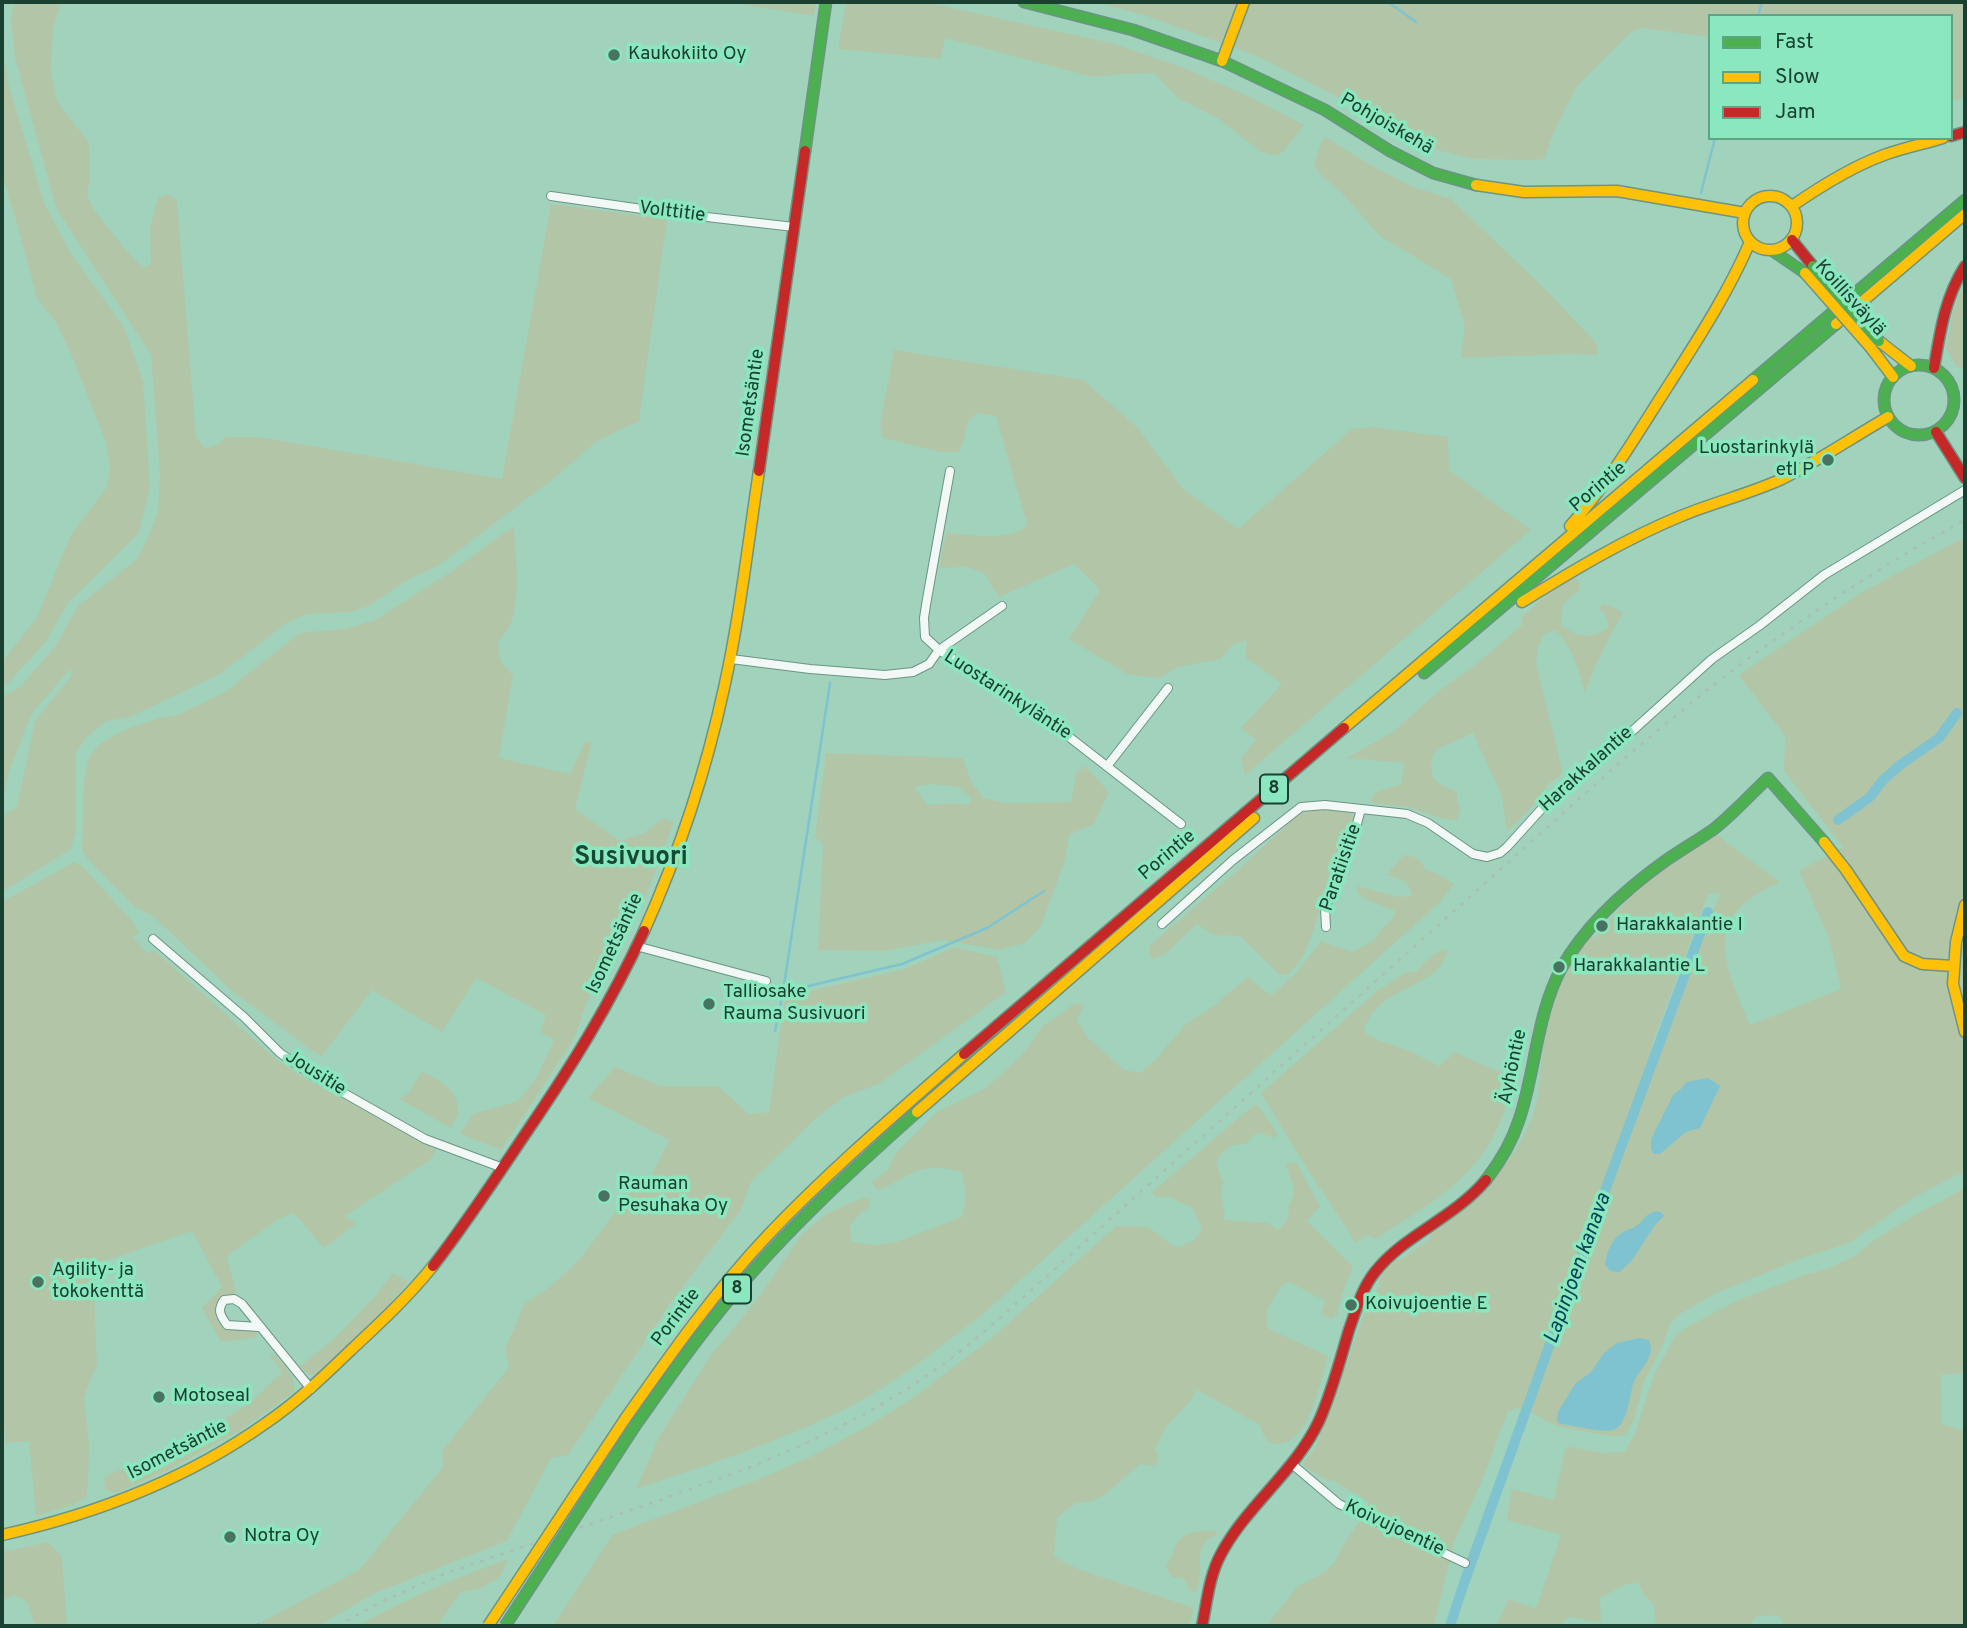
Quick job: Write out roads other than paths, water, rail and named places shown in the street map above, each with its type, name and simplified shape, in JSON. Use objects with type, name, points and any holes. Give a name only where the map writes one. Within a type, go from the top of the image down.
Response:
[{"type":"main road","name":"Isometsäntie","points":[[2,1535],[68,1519],[149,1488],[254,1432],[311,1389],[411,1291],[451,1241],[503,1168],[593,1029],[636,946],[667,875],[691,813],[722,702],[731,659],[826,2]]},
{"type":"main road","name":"Pohjoiskehä","points":[[1024,2],[1133,30],[1222,61],[1325,110],[1390,151],[1433,173],[1474,185],[1524,192],[1617,191],[1745,213]]},
{"type":"main road","points":[[1222,61],[1244,2]]},
{"type":"main road","points":[[1792,206],[1863,163],[1936,140]]},
{"type":"main road","points":[[1769,196],[1780,198],[1792,206],[1798,224],[1792,240],[1786,246],[1773,251],[1760,249],[1750,242],[1743,225],[1745,213],[1752,203],[1769,196]]},
{"type":"main road","name":"Porintie","points":[[488,1626],[625,1419],[694,1323],[769,1234],[844,1160],[998,1024],[1965,200]]},
{"type":"main road","name":"Porintie","points":[[505,1626],[635,1426],[705,1329],[748,1276],[806,1215],[856,1167],[1084,964],[1965,214]]},
{"type":"main road","name":"Koillisväylä","points":[[1792,240],[1809,270],[1875,345],[1893,377]]},
{"type":"main road","points":[[1504,592],[1573,523],[1611,479],[1720,303],[1750,242]]},
{"type":"main road","name":"Koillisväylä","points":[[1773,251],[1809,270]]},
{"type":"main road","points":[[1934,368],[1949,298],[1965,266]]},
{"type":"main road","name":"Koillisväylä","points":[[1875,345],[1911,366]]},
{"type":"main road","points":[[1925,365],[1934,368],[1948,379],[1954,392],[1953,412],[1946,424],[1936,432],[1923,436],[1910,435],[1898,428],[1885,411],[1884,396],[1888,383],[1898,372],[1911,366],[1925,365]]},
{"type":"main road","points":[[1954,392],[1965,386]]},
{"type":"main road","points":[[1440,659],[1543,587],[1627,540],[1683,515],[1785,477],[1888,417]]},
{"type":"main road","points":[[1936,432],[1964,477]]},
{"type":"main road","name":"Äyhöntie","points":[[1202,1626],[1210,1585],[1221,1553],[1250,1511],[1293,1465],[1318,1424],[1334,1382],[1356,1307],[1372,1275],[1390,1255],[1449,1215],[1466,1200],[1483,1183],[1506,1151],[1524,1109],[1539,1030],[1556,980],[1573,950],[1605,914],[1639,882],[1661,863],[1712,830],[1768,778],[1794,804],[1847,871],[1904,956],[1923,964],[1953,966]]},
{"type":"main road","points":[[1965,905],[1953,966],[1953,984],[1965,1032]]},
{"type":"street","name":"Volttitie","points":[[551,196],[794,227]]},
{"type":"street","points":[[950,471],[924,618],[925,637],[939,650],[1002,606]]},
{"type":"street","name":"Harakkalantie","points":[[1162,924],[1233,860],[1301,807],[1325,805],[1407,814],[1428,823],[1473,854],[1488,857],[1500,853],[1530,824],[1555,794],[1588,771],[1712,659],[1824,575],[1965,490]]},
{"type":"street","name":"Luostarinkyläntie","points":[[731,659],[885,675],[913,672],[929,664],[939,650],[1037,712],[1181,824]]},
{"type":"street","points":[[1108,765],[1168,688]]},
{"type":"street","name":"Paratiisitie","points":[[1326,927],[1325,908],[1352,842],[1361,809]]},
{"type":"street","name":"Jousitie","points":[[153,939],[244,1017],[280,1053],[312,1075],[425,1139],[503,1168]]},
{"type":"street","points":[[636,946],[766,981]]},
{"type":"street","points":[[259,1327],[227,1325],[220,1315],[220,1306],[225,1300],[234,1299],[242,1304],[311,1389]]},
{"type":"street","name":"Koivujoentie","points":[[1293,1465],[1339,1504],[1465,1563]]},
{"type":"water","points":[[1708,1078],[1720,1086],[1700,1128],[1686,1132],[1660,1154],[1654,1154],[1651,1140],[1673,1095],[1686,1082]]},
{"type":"water","points":[[1656,1211],[1664,1216],[1631,1262],[1619,1272],[1611,1271],[1605,1265],[1613,1242],[1623,1232]]},
{"type":"water","points":[[1640,1338],[1649,1340],[1650,1354],[1633,1384],[1627,1409],[1619,1426],[1610,1430],[1588,1429],[1557,1422],[1558,1412],[1575,1384],[1591,1372],[1604,1353],[1617,1343]]},
{"type":"waterway","points":[[1388,2],[1416,22]]},
{"type":"waterway","points":[[1759,14],[1762,2]]},
{"type":"waterway","points":[[1701,193],[1714,140]]},
{"type":"waterway","points":[[830,683],[783,992],[902,964],[987,928],[1044,891]]},
{"type":"waterway","name":"Lapinjoen kanava","points":[[1838,820],[1870,797],[1883,780],[1900,765],[1939,738],[1957,713]]},
{"type":"waterway","name":"Lapinjoen kanava","points":[[1450,1626],[1603,1196],[1708,912]]},
{"type":"waterway","points":[[775,1031],[783,992]]},
{"type":"waterway","points":[[254,1626],[259,1624]]},
{"type":"railway","points":[[337,1626],[383,1601],[441,1575],[751,1467],[863,1415],[910,1387],[956,1355],[999,1319],[1619,763],[1677,715],[1736,668],[1819,609],[1965,520]]},
{"type":"place","name":"Kaukokiito Oy","points":[[614,55]]},
{"type":"place","name":"Luostarinkylä etl P","points":[[1828,460]]},
{"type":"place","name":"Harakkalantie I","points":[[1602,926]]},
{"type":"place","name":"Harakkalantie L","points":[[1559,967]]},
{"type":"place","name":"Talliosake Rauma Susivuori","points":[[709,1004]]},
{"type":"place","name":"Rauman Pesuhaka Oy","points":[[604,1196]]},
{"type":"place","name":"Agility- ja tokokenttä","points":[[38,1282]]},
{"type":"place","name":"Koivujoentie E","points":[[1351,1305]]},
{"type":"place","name":"Motoseal","points":[[159,1397]]},
{"type":"place","name":"Notra Oy","points":[[230,1537]]},
{"type":"district","name":"Susivuori","points":[[631,859]]}]
